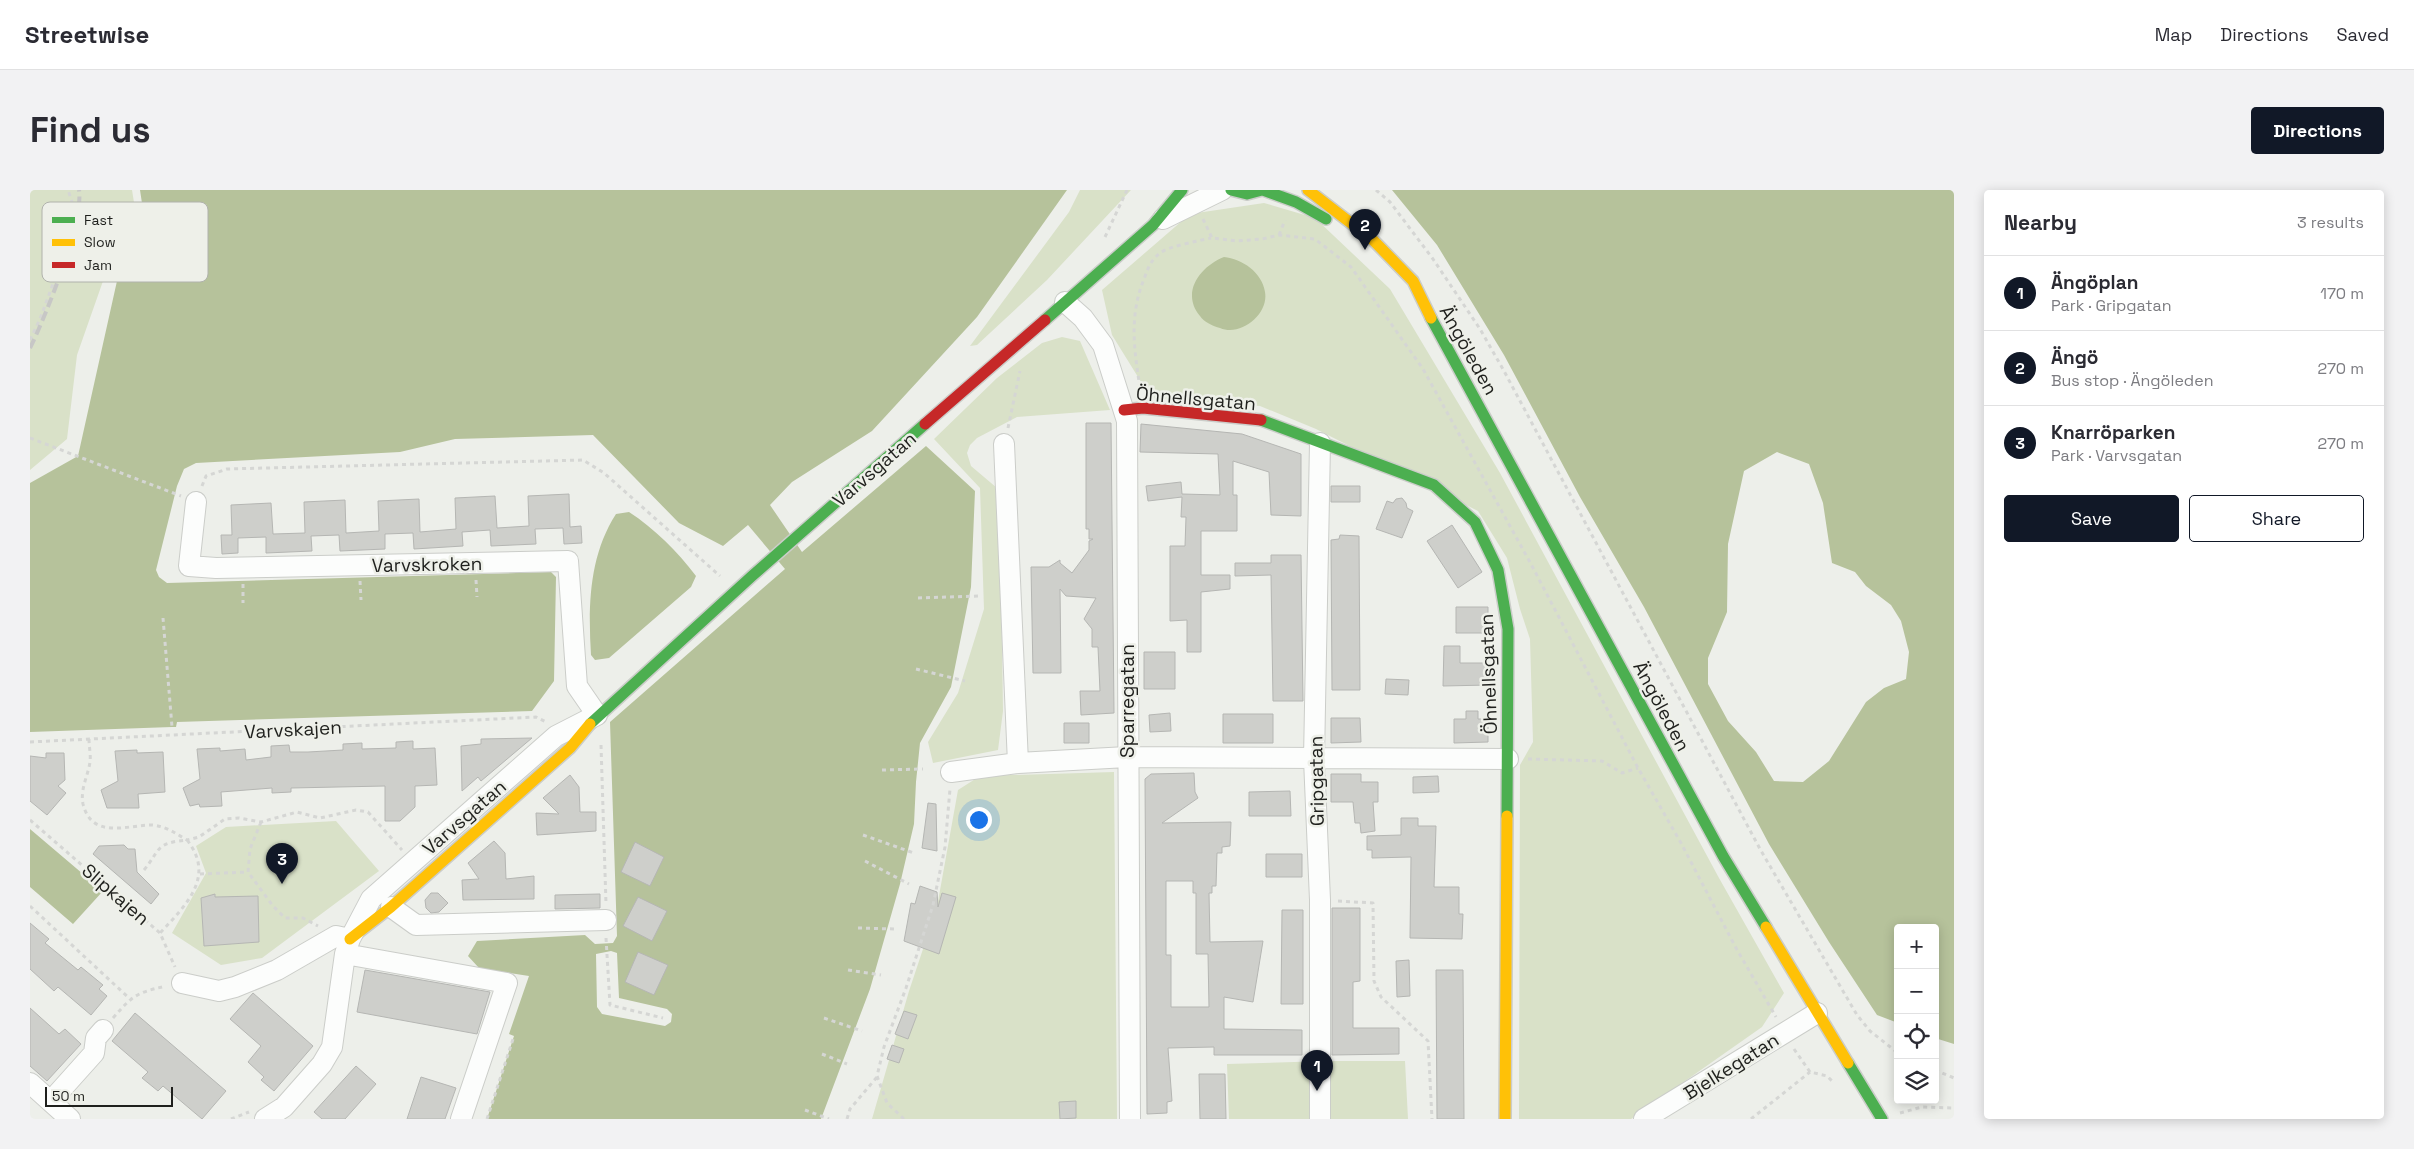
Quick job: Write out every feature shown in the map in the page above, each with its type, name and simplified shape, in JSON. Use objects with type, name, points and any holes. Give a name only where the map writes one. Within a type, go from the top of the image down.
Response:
[{"type":"street","name":"Varvsgatan","points":[[348,946],[570,748],[597,715],[752,576],[1153,225],[1188,196],[1222,190]]},
{"type":"street","points":[[1232,190],[1247,194],[1262,190],[1296,202],[1333,224],[1352,240]]},
{"type":"street","name":"Ängöleden","points":[[1308,190],[1374,241],[1413,282],[1723,856],[1882,1119]]},
{"type":"street","name":"Ängöleden","points":[[1404,290],[1423,303]]},
{"type":"street","name":"Sparregatan","points":[[1066,302],[1083,318],[1103,345],[1134,409],[1128,474],[1127,757],[1130,1119]]},
{"type":"street","name":"Öhnellsgatan","points":[[1134,409],[1260,420],[1434,485],[1475,522],[1498,570],[1508,629],[1505,1119]]},
{"type":"street","name":"Gripgatan","points":[[1320,443],[1314,759],[1320,900],[1320,1119]]},
{"type":"street","points":[[1004,444],[1018,763]]},
{"type":"street","name":"Varvskroken","points":[[187,499],[189,566],[226,568],[568,561],[577,686],[597,715]]},
{"type":"street","name":"Varvsgatan","points":[[265,1119],[284,1107],[322,1064],[332,1047],[348,946],[371,899],[556,736],[597,715]]},
{"type":"street","points":[[951,772],[1018,763],[1127,757],[1508,759]]},
{"type":"street","points":[[391,907],[416,925],[606,929]]},
{"type":"street","points":[[182,983],[219,991],[235,987],[277,970],[336,936],[348,946],[507,983],[461,1119]]},
{"type":"street","name":"Bjelkegatan","points":[[1644,1119],[1674,1112],[1785,1032],[1817,1013]]},
{"type":"street","points":[[50,1101],[94,1053],[96,1038],[103,1030]]},
{"type":"street","points":[[31,1086],[70,1119]]},
{"type":"path","points":[[68,190],[72,202]]},
{"type":"path","points":[[1100,245],[1123,204],[1127,190]]},
{"type":"path","points":[[1376,190],[1390,202],[1433,259],[1480,329],[1551,455],[1760,849],[1856,1015],[1870,1031],[1894,1050]]},
{"type":"path","points":[[1188,196],[1212,238]]},
{"type":"path","points":[[1134,409],[1132,341],[1138,294],[1150,263],[1162,252],[1212,238],[1237,241],[1262,240],[1279,235],[1315,239],[1350,267],[1423,369],[1531,564],[1638,768],[1681,843],[1736,948],[1799,1058],[1810,1072],[1827,1076],[1837,1086]]},
{"type":"path","points":[[30,340],[54,282]]},
{"type":"path","points":[[1004,444],[1022,363]]},
{"type":"path","points":[[30,438],[187,499],[206,476],[227,469],[583,460],[604,473],[722,578]]},
{"type":"path","points":[[476,574],[477,597]]},
{"type":"path","points":[[360,577],[361,600]]},
{"type":"path","points":[[243,580],[243,603]]},
{"type":"path","points":[[918,598],[981,596]]},
{"type":"path","points":[[164,618],[172,727]]},
{"type":"path","points":[[916,670],[965,681]]},
{"type":"path","points":[[597,715],[601,748],[610,1005],[663,1018]]},
{"type":"path","name":"Varvskajen","points":[[30,742],[536,717],[554,725]]},
{"type":"path","points":[[89,739],[90,762],[83,788],[83,804],[91,820],[106,827],[121,829],[152,826],[166,828],[186,840],[195,850],[200,874],[194,889],[179,913],[160,933]]},
{"type":"path","points":[[1508,759],[1602,761],[1622,774],[1638,768]]},
{"type":"path","points":[[882,770],[923,769]]},
{"type":"path","points":[[847,1119],[850,1109],[877,1076],[884,1047],[906,988],[933,904],[945,847],[951,772]]},
{"type":"path","points":[[144,870],[159,848],[173,841],[199,838],[225,819],[239,818],[261,822],[297,812],[320,818],[347,811],[368,812],[407,855]]},
{"type":"path","name":"Slipkajen","points":[[30,820],[160,933],[182,983]]},
{"type":"path","points":[[261,822],[250,849],[248,872],[273,906],[285,918],[303,918]]},
{"type":"path","points":[[863,835],[914,853]]},
{"type":"path","points":[[865,862],[910,884]]},
{"type":"path","points":[[200,874],[248,872]]},
{"type":"path","points":[[1320,900],[1373,903],[1374,981],[1382,997],[1428,1041],[1432,1119]]},
{"type":"path","points":[[30,906],[130,998]]},
{"type":"path","points":[[858,928],[895,929]]},
{"type":"path","points":[[848,970],[881,975]]},
{"type":"path","points":[[103,1030],[130,998],[141,992],[182,983]]},
{"type":"path","points":[[824,1018],[862,1031]]},
{"type":"path","points":[[487,1119],[514,1036]]},
{"type":"path","points":[[822,1054],[847,1064]]},
{"type":"path","points":[[1751,1119],[1810,1072]]},
{"type":"path","points":[[1939,1072],[1954,1078]]},
{"type":"path","points":[[877,1076],[887,1103],[904,1119]]},
{"type":"path","points":[[1899,1113],[1922,1107],[1954,1108]]},
{"type":"path","points":[[805,1110],[829,1119]]},
{"type":"shaded area","points":[[30,190],[132,190],[134,202],[42,202],[42,282],[103,282],[77,355],[67,439],[30,470]]},
{"type":"shaded area","points":[[140,190],[1067,190],[977,317],[872,431],[792,482],[770,505],[802,552],[926,446],[975,491],[971,587],[951,687],[920,743],[914,824],[900,884],[870,989],[821,1119],[487,1119],[514,1036],[509,1034],[529,976],[479,968],[468,956],[477,941],[585,935],[595,944],[613,943],[617,936],[610,722],[785,569],[748,525],[723,546],[679,523],[593,435],[455,439],[400,452],[196,463],[184,469],[177,486],[156,570],[159,577],[167,583],[551,572],[556,577],[554,681],[532,711],[177,722],[176,727],[30,732],[30,483],[78,456],[117,282],[208,282],[208,202],[142,202]],"holes":[[[611,951],[617,953],[619,998],[667,1009],[672,1014],[671,1022],[665,1026],[602,1014],[597,1007],[596,954]]]},
{"type":"shaded area","points":[[1080,190],[1131,190],[1047,280],[977,345],[970,346],[1069,212]]},
{"type":"shaded area","points":[[1392,190],[1954,190],[1954,1044],[1939,1039],[1939,924],[1894,924],[1894,1021],[1877,1015],[1829,942],[1769,844],[1644,607],[1580,497],[1504,355],[1437,245]],"holes":[[[1777,452],[1809,464],[1823,503],[1832,563],[1855,572],[1866,586],[1891,605],[1901,621],[1909,652],[1906,679],[1884,688],[1866,702],[1829,761],[1803,782],[1774,781],[1756,752],[1728,721],[1708,684],[1708,658],[1727,612],[1728,544],[1744,471]]]},
{"type":"shaded area","points":[[1264,203],[1315,218],[1390,289],[1500,473],[1719,878],[1784,993],[1762,1027],[1631,1119],[1519,1119],[1520,765],[1533,742],[1530,639],[1507,558],[1478,511],[1316,429],[1260,406],[1151,398],[1112,335],[1102,290],[1190,214]]},
{"type":"shaded area","points":[[1224,257],[1238,260],[1250,268],[1260,278],[1265,292],[1263,308],[1252,322],[1236,329],[1228,330],[1206,322],[1194,307],[1192,298],[1193,289],[1201,273]]},
{"type":"shaded area","points":[[1062,337],[1080,341],[1110,410],[1017,417],[977,438],[970,445],[967,453],[971,466],[997,488],[1000,514],[1003,711],[998,750],[933,763],[928,742],[958,693],[984,609],[980,488],[934,439],[997,378],[1042,343]]},
{"type":"shaded area","points":[[629,512],[665,541],[696,576],[691,587],[609,658],[595,660],[591,655],[590,600],[595,564],[607,530],[616,514]]},
{"type":"shaded area","points":[[1114,772],[1117,1119],[872,1119],[909,991],[937,907],[958,790],[980,776]]},
{"type":"shaded area","points":[[336,821],[379,871],[262,958],[221,965],[172,933],[206,873],[196,846],[226,827]]},
{"type":"shaded area","points":[[30,829],[103,891],[73,924],[30,887]]},
{"type":"shaded area","points":[[1405,1061],[1408,1119],[1229,1119],[1227,1064]]},
{"type":"building","points":[[1086,423],[1111,423],[1114,713],[1081,715],[1080,691],[1100,691],[1098,647],[1092,647],[1092,629],[1084,619],[1096,598],[1066,596],[1060,589],[1061,673],[1033,673],[1031,567],[1049,567],[1060,560],[1060,563],[1072,573],[1089,550],[1089,541],[1093,539],[1089,539],[1089,529],[1086,529]]},
{"type":"building","points":[[1141,424],[1242,434],[1301,454],[1301,516],[1271,515],[1269,472],[1233,461],[1233,495],[1237,495],[1237,531],[1201,531],[1201,575],[1230,575],[1230,589],[1201,592],[1201,652],[1187,652],[1187,620],[1170,621],[1170,546],[1185,546],[1186,517],[1181,517],[1182,497],[1148,501],[1146,486],[1181,482],[1182,494],[1220,495],[1218,454],[1140,452]]},
{"type":"building","points":[[1331,486],[1360,486],[1360,502],[1331,502]]},
{"type":"building","points":[[569,494],[570,527],[581,526],[582,543],[564,544],[563,528],[535,529],[536,544],[491,546],[490,530],[462,532],[463,546],[414,549],[413,533],[385,534],[385,549],[340,551],[339,535],[311,536],[312,551],[266,553],[266,537],[238,538],[238,553],[222,554],[221,535],[232,535],[231,505],[271,503],[273,534],[305,533],[304,502],[345,500],[346,533],[379,531],[378,501],[419,499],[420,532],[456,529],[455,498],[495,496],[497,528],[529,526],[528,496]]},
{"type":"building","points":[[1402,498],[1407,508],[1413,511],[1402,538],[1376,529],[1387,501],[1393,503],[1396,499]]},
{"type":"building","points":[[1452,525],[1482,572],[1458,588],[1427,541]]},
{"type":"building","points":[[1340,535],[1359,536],[1360,690],[1332,690],[1331,540],[1339,539]]},
{"type":"building","points":[[1271,555],[1301,555],[1303,701],[1273,701],[1271,575],[1235,576],[1235,563],[1271,563]]},
{"type":"building","points":[[1456,607],[1488,607],[1488,633],[1456,633]]},
{"type":"building","points":[[1444,646],[1460,646],[1460,663],[1488,663],[1489,685],[1443,686]]},
{"type":"building","points":[[1144,652],[1175,652],[1175,689],[1144,689]]},
{"type":"building","points":[[1386,679],[1409,680],[1408,695],[1385,694]]},
{"type":"building","points":[[1466,711],[1478,711],[1478,719],[1488,719],[1488,742],[1454,743],[1454,719],[1466,719]]},
{"type":"building","points":[[1170,713],[1171,731],[1150,732],[1149,715]]},
{"type":"building","points":[[1223,714],[1273,714],[1273,743],[1223,743]]},
{"type":"building","points":[[1331,718],[1360,718],[1361,742],[1331,743]]},
{"type":"building","points":[[1064,723],[1089,723],[1089,743],[1064,743]]},
{"type":"building","points":[[532,738],[481,781],[478,777],[462,791],[461,746],[481,744],[481,739]]},
{"type":"building","points":[[413,741],[413,749],[435,748],[437,785],[415,786],[415,807],[400,821],[385,821],[385,786],[291,788],[291,792],[272,793],[272,788],[221,792],[222,806],[200,807],[199,804],[190,806],[183,788],[200,779],[197,749],[220,748],[220,751],[245,749],[246,760],[271,757],[271,746],[289,745],[290,752],[308,752],[343,750],[343,744],[362,743],[362,749],[396,748],[396,742]]},
{"type":"building","points":[[137,750],[137,753],[163,752],[165,792],[138,794],[139,808],[107,808],[101,790],[118,781],[115,751]]},
{"type":"building","points":[[46,753],[64,753],[65,780],[58,786],[66,793],[47,815],[30,801],[30,756],[46,758]]},
{"type":"building","points":[[1194,773],[1195,792],[1198,798],[1162,823],[1231,822],[1230,846],[1222,847],[1222,853],[1217,853],[1216,886],[1212,886],[1212,893],[1209,893],[1210,942],[1263,941],[1253,1002],[1224,997],[1224,1029],[1302,1030],[1302,1055],[1214,1055],[1214,1047],[1168,1048],[1172,1101],[1167,1102],[1167,1113],[1147,1114],[1145,779],[1151,774]],"holes":[[[1166,881],[1193,881],[1193,893],[1196,893],[1196,954],[1208,954],[1209,1007],[1171,1007],[1171,955],[1166,955]]]},
{"type":"building","points":[[1331,774],[1361,774],[1361,782],[1378,782],[1378,802],[1373,802],[1375,831],[1361,833],[1360,823],[1355,823],[1353,802],[1331,802]]},
{"type":"building","points":[[570,775],[579,787],[580,812],[596,812],[596,831],[537,835],[536,813],[559,814],[543,798]]},
{"type":"building","points":[[1438,776],[1439,792],[1413,793],[1413,777]]},
{"type":"building","points":[[1290,791],[1291,816],[1249,816],[1249,792]]},
{"type":"building","points":[[928,803],[936,804],[937,851],[922,848]]},
{"type":"building","points":[[1401,818],[1418,818],[1418,826],[1436,826],[1434,887],[1459,887],[1459,914],[1463,914],[1462,939],[1410,938],[1411,857],[1372,858],[1372,850],[1367,850],[1367,836],[1401,835]]},
{"type":"building","points":[[494,841],[505,853],[506,879],[534,876],[534,899],[463,900],[462,880],[479,879],[468,863]]},
{"type":"building","points":[[635,842],[664,857],[650,886],[621,872]]},
{"type":"building","points":[[124,845],[128,849],[135,849],[137,872],[159,894],[151,904],[93,854],[99,846]]},
{"type":"building","points":[[1266,854],[1302,854],[1302,877],[1266,877]]},
{"type":"building","points":[[920,886],[937,892],[938,907],[942,893],[956,897],[939,954],[904,941],[911,903],[915,904]]},
{"type":"building","points":[[431,893],[438,893],[448,903],[439,912],[431,913],[426,908],[425,900]]},
{"type":"building","points":[[215,894],[215,897],[258,896],[259,942],[204,946],[201,898]]},
{"type":"building","points":[[600,894],[600,908],[555,909],[555,895]]},
{"type":"building","points":[[638,897],[667,911],[652,941],[623,926]]},
{"type":"building","points":[[1332,908],[1360,908],[1360,981],[1353,982],[1353,1028],[1399,1028],[1399,1054],[1332,1055]]},
{"type":"building","points":[[1282,910],[1303,910],[1303,1004],[1281,1004]]},
{"type":"building","points":[[30,923],[49,939],[45,943],[78,970],[81,967],[103,985],[99,989],[107,996],[91,1015],[58,987],[54,991],[30,969]]},
{"type":"building","points":[[638,952],[668,965],[654,995],[625,982]]},
{"type":"building","points":[[1409,960],[1410,996],[1397,997],[1396,961]]},
{"type":"building","points":[[365,970],[490,992],[477,1034],[357,1012]]},
{"type":"building","points":[[1436,970],[1463,970],[1464,1119],[1437,1119]]},
{"type":"building","points":[[253,993],[313,1046],[274,1091],[261,1080],[264,1077],[248,1062],[261,1046],[230,1019]]},
{"type":"building","points":[[30,1008],[59,1034],[65,1029],[81,1044],[47,1081],[30,1066]]},
{"type":"building","points":[[904,1011],[917,1015],[908,1039],[895,1034]]},
{"type":"building","points":[[135,1013],[226,1091],[202,1119],[163,1086],[158,1091],[142,1078],[148,1072],[112,1041]]},
{"type":"building","points":[[892,1045],[904,1049],[899,1063],[887,1059]]},
{"type":"building","points":[[356,1066],[376,1084],[345,1119],[322,1119],[314,1112]]},
{"type":"building","points":[[1199,1074],[1225,1074],[1226,1119],[1200,1119]]},
{"type":"building","points":[[421,1077],[456,1088],[445,1119],[407,1119]]},
{"type":"building","points":[[1076,1101],[1076,1118],[1060,1119],[1059,1102]]},
{"type":"railway","points":[[79,190],[79,202]]},
{"type":"railway","points":[[30,348],[57,282]]},
{"type":"traffic: fast","points":[[1045,320],[1153,225],[1182,190]]},
{"type":"traffic: fast","points":[[1231,190],[1247,194],[1262,190]]},
{"type":"traffic: fast","points":[[1263,190],[1296,202],[1326,219]]},
{"type":"traffic: fast","points":[[1431,318],[1723,856],[1766,927]]},
{"type":"traffic: fast","points":[[1261,420],[1434,485],[1475,522],[1498,570],[1508,629],[1507,816]]},
{"type":"traffic: fast","points":[[590,724],[752,576],[925,424]]},
{"type":"traffic: fast","points":[[1848,1063],[1882,1119]]},
{"type":"traffic: slow","points":[[1308,190],[1374,241],[1413,281],[1431,318]]},
{"type":"traffic: slow","points":[[350,939],[391,907],[570,748],[590,724]]},
{"type":"traffic: slow","points":[[1505,1119],[1507,816]]},
{"type":"traffic: slow","points":[[1766,927],[1848,1063]]},
{"type":"traffic: jam","points":[[925,424],[1045,320]]},
{"type":"traffic: jam","points":[[1124,410],[1143,408],[1261,420]]},
{"type":"place","name":"Ängö","points":[[1365,250]]},
{"type":"place","name":"Knarröparken","points":[[282,884]]},
{"type":"place","name":"Ängöplan","points":[[1317,1091]]}]
